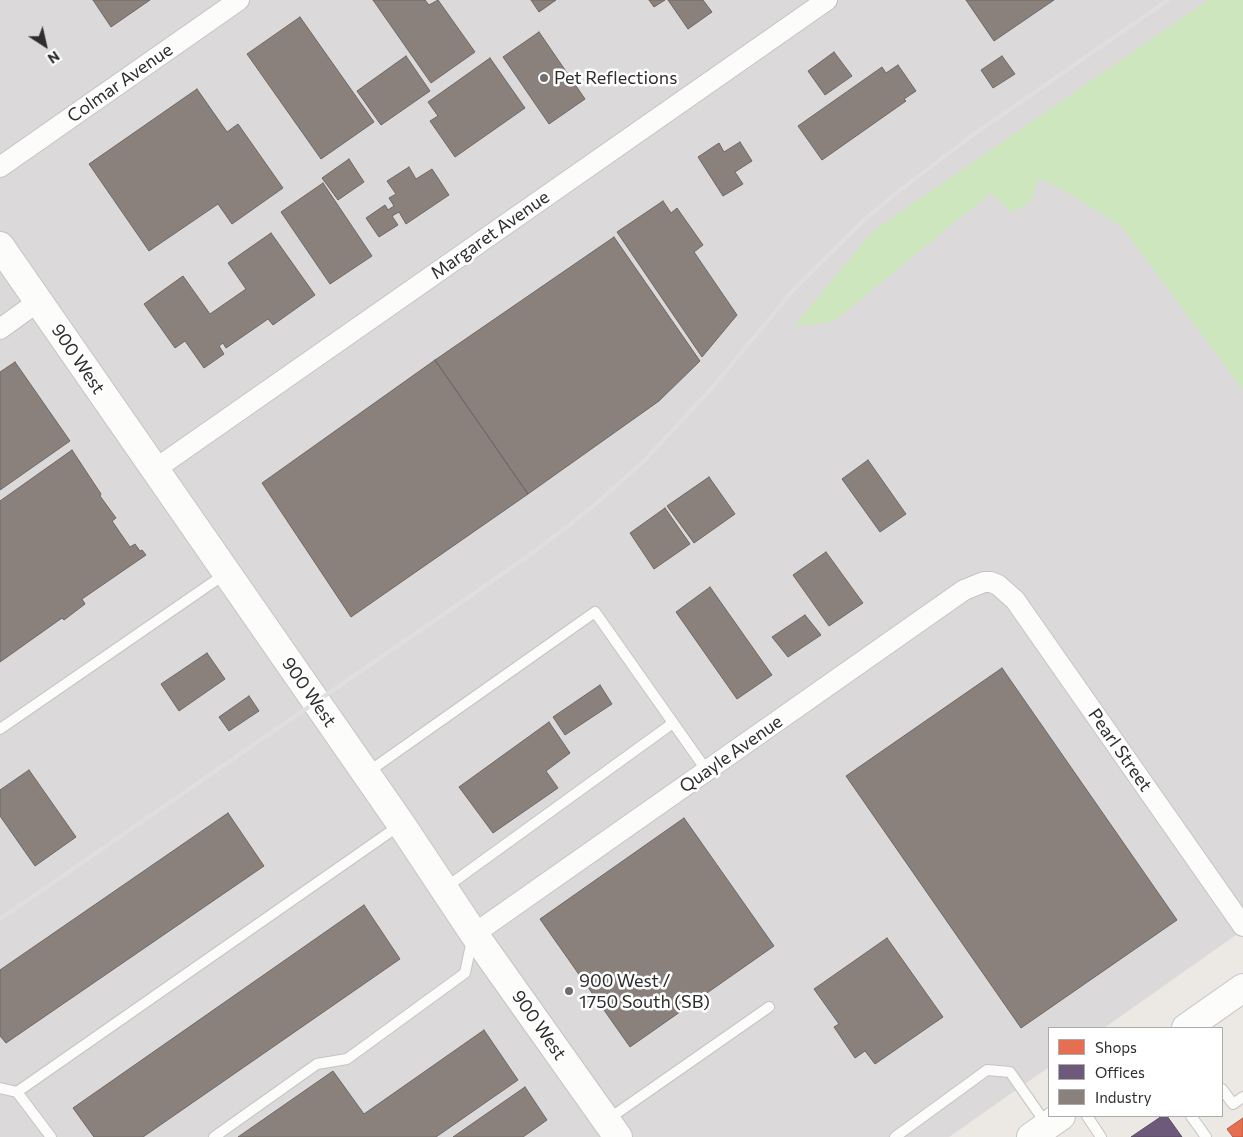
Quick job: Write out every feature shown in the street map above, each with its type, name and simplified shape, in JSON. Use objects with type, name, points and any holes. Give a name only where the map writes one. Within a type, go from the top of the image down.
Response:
[{"type":"main road","name":"900 West","points":[[0,246],[401,824],[474,934],[612,1129]]},
{"type":"main road","points":[[1187,1027],[1243,988]]},
{"type":"street","name":"Colmar Avenue","points":[[0,167],[239,0]]},
{"type":"street","name":"Margaret Avenue","points":[[154,470],[827,0]]},
{"type":"street","points":[[0,329],[38,301]]},
{"type":"street","name":"Quayle Avenue","points":[[474,934],[964,590],[977,584],[991,582]]},
{"type":"street","name":"Pearl Street","points":[[991,582],[1015,600],[1243,926]]},
{"type":"lane","points":[[0,729],[226,574]]},
{"type":"lane","points":[[366,774],[595,612],[707,770]]},
{"type":"lane","points":[[444,889],[673,723]]},
{"type":"lane","points":[[17,1092],[401,824]]},
{"type":"lane","points":[[214,1137],[318,1064],[347,1059],[465,973],[474,934]]},
{"type":"lane","points":[[612,1129],[769,1007]]},
{"type":"lane","points":[[895,1137],[987,1070],[1010,1072],[1047,1126]]},
{"type":"lane","points":[[0,1088],[17,1092],[51,1137]]},
{"type":"lane","points":[[1223,1089],[1233,1104],[1243,1096]]},
{"type":"lane","points":[[1088,1117],[1101,1137]]},
{"type":"lane","points":[[1192,1117],[1206,1137]]},
{"type":"shaded area","points":[[0,0],[1243,0],[1243,930],[1105,1027],[1048,1027],[1048,1068],[949,1137],[0,1137]]},
{"type":"green space","points":[[1208,0],[1243,0],[1243,390],[1122,227],[1070,194],[1039,178],[1031,201],[1012,213],[991,193],[833,322],[794,326],[873,231]]},
{"type":"building: Shops","points":[[1243,1118],[1243,1137],[1233,1137],[1227,1129]]},
{"type":"building: Offices","points":[[1161,1117],[1168,1117],[1182,1137],[1131,1137]]},
{"type":"building: Industry","points":[[93,0],[150,0],[111,27]]},
{"type":"building: Industry","points":[[373,0],[425,0],[429,5],[438,0],[475,52],[431,83]]},
{"type":"building: Industry","points":[[531,0],[556,0],[539,12]]},
{"type":"building: Industry","points":[[649,0],[665,0],[654,7]]},
{"type":"building: Industry","points":[[668,0],[703,0],[712,12],[688,29]]},
{"type":"building: Industry","points":[[966,0],[1054,0],[994,41]]},
{"type":"building: Industry","points":[[300,17],[374,122],[321,159],[247,54]]},
{"type":"building: Industry","name":"Pet Reflections","points":[[539,32],[585,99],[549,124],[503,57]]},
{"type":"building: Industry","points":[[834,52],[852,76],[825,95],[808,71]]},
{"type":"building: Industry","points":[[406,56],[430,91],[381,125],[357,91]]},
{"type":"building: Industry","points":[[1002,56],[1015,74],[993,88],[981,70]]},
{"type":"building: Industry","points":[[490,58],[525,108],[455,157],[430,121],[438,116],[428,102]]},
{"type":"building: Industry","points":[[898,65],[916,91],[904,99],[906,101],[822,160],[798,126],[882,67],[886,73]]},
{"type":"building: Industry","points":[[197,89],[227,132],[238,124],[283,188],[232,224],[218,204],[149,251],[89,164]]},
{"type":"building: Industry","points":[[740,142],[752,161],[735,172],[743,184],[723,196],[698,157],[719,143],[724,152]]},
{"type":"building: Industry","points":[[349,159],[364,182],[338,200],[322,178]]},
{"type":"building: Industry","points":[[409,167],[416,179],[432,169],[449,195],[406,224],[399,212],[392,216],[398,225],[379,237],[366,218],[385,205],[388,210],[394,206],[389,198],[396,194],[387,181]]},
{"type":"building: Industry","points":[[323,183],[372,256],[330,284],[281,212]]},
{"type":"building: Industry","points":[[663,201],[671,213],[677,208],[703,245],[694,252],[737,315],[702,357],[617,232]]},
{"type":"building: Industry","points":[[271,233],[315,295],[273,325],[268,319],[226,348],[223,343],[219,346],[224,354],[204,368],[185,341],[175,348],[144,304],[183,276],[210,314],[246,289],[228,263]]},
{"type":"building: Industry","points":[[614,237],[700,361],[659,401],[528,494],[435,360]]},
{"type":"building: Industry","points":[[435,360],[528,494],[351,617],[262,483]]},
{"type":"building: Industry","points":[[15,362],[70,441],[0,490],[0,372]]},
{"type":"building: Industry","points":[[72,450],[116,518],[112,521],[130,547],[135,544],[146,555],[82,599],[85,604],[64,620],[62,618],[0,662],[0,501]]},
{"type":"building: Industry","points":[[868,460],[906,514],[880,532],[842,479]]},
{"type":"building: Industry","points":[[709,477],[735,514],[694,543],[667,506]]},
{"type":"building: Industry","points":[[665,508],[690,544],[654,569],[630,533]]},
{"type":"building: Industry","points":[[826,552],[863,603],[829,626],[793,575]]},
{"type":"building: Industry","points":[[710,587],[772,675],[737,699],[676,612]]},
{"type":"building: Industry","points":[[805,615],[821,635],[788,657],[772,637]]},
{"type":"building: Industry","points":[[207,653],[225,679],[179,711],[161,684]]},
{"type":"building: Industry","points":[[1002,668],[1177,920],[1021,1028],[846,776]]},
{"type":"building: Industry","points":[[600,685],[612,704],[565,735],[553,717]]},
{"type":"building: Industry","points":[[249,696],[259,711],[229,731],[219,717]]},
{"type":"building: Industry","points":[[549,722],[570,753],[546,771],[558,788],[493,833],[459,787]]},
{"type":"building: Industry","points":[[29,770],[76,837],[35,866],[0,816],[0,790]]},
{"type":"building: Industry","points":[[228,813],[264,866],[6,1043],[0,1036],[0,970]]},
{"type":"building: Industry","points":[[684,818],[774,946],[630,1047],[540,919]]},
{"type":"building: Industry","points":[[364,905],[400,959],[143,1137],[94,1137],[73,1108]]},
{"type":"building: Industry","points":[[887,938],[943,1017],[875,1064],[865,1051],[855,1058],[834,1027],[839,1024],[814,989]]},
{"type":"building: Industry","points":[[484,1030],[518,1080],[436,1137],[238,1137],[333,1071],[364,1114]]},
{"type":"building: Industry","points":[[525,1087],[547,1120],[523,1137],[453,1137]]},
{"type":"railway","points":[[0,919],[524,559],[567,527],[646,459],[711,389],[796,287],[860,224],[895,194],[970,137],[1168,0]]},
{"type":"place","name":"Pet Reflections","points":[[544,78]]},
{"type":"place","name":"900 West / 1750 South (SB)","points":[[569,991]]}]
